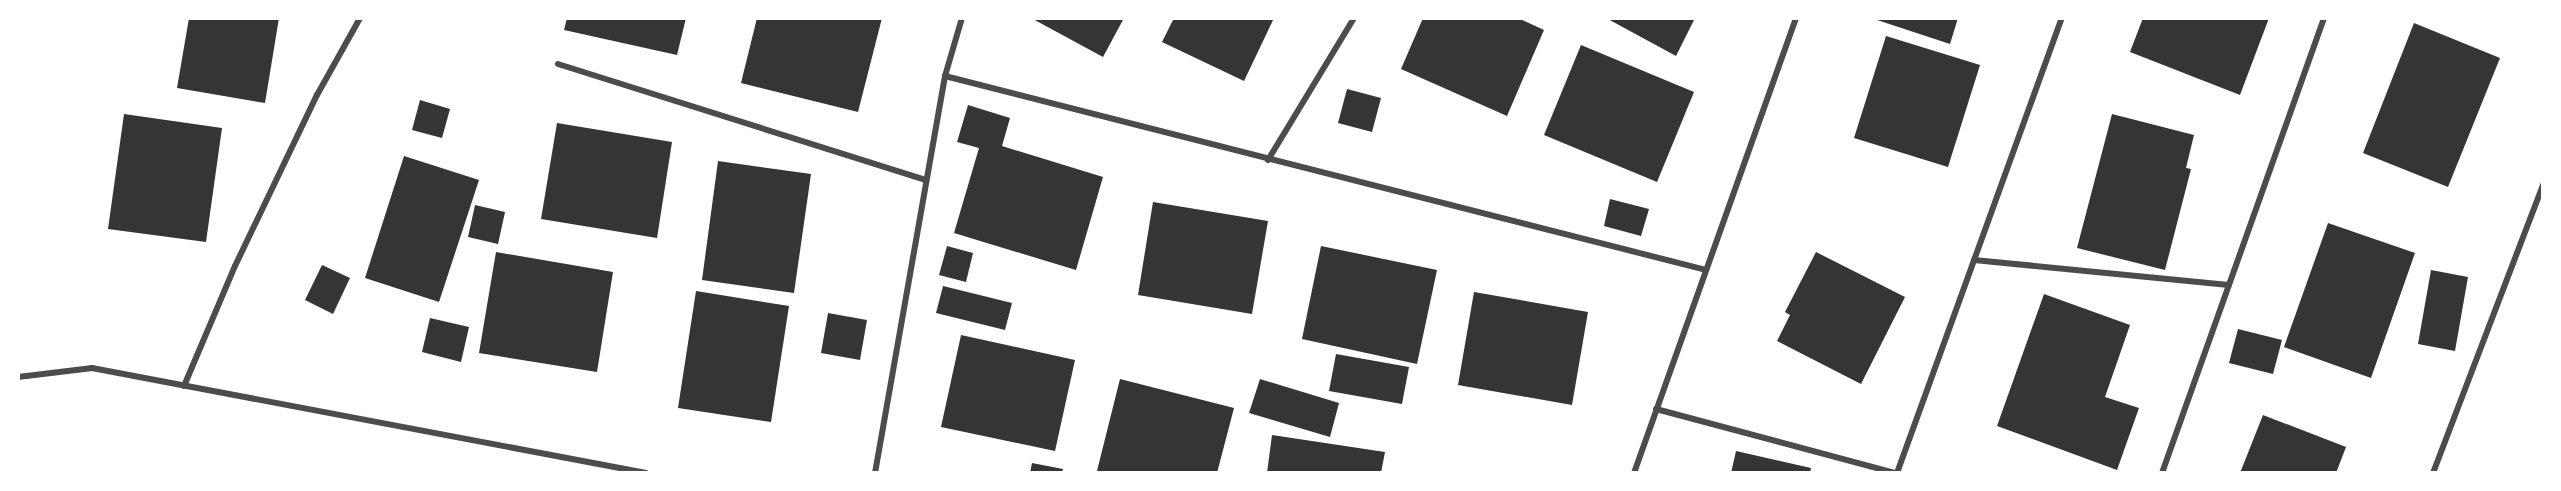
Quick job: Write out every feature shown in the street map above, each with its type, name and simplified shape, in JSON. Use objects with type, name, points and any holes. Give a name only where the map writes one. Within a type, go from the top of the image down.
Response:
[{"type":"street","points":[[184,386],[261,212],[317,95],[360,18]]},
{"type":"street","points":[[875,473],[945,76],[962,18]]},
{"type":"street","points":[[1268,160],[1354,18]]},
{"type":"street","points":[[1634,473],[1796,18]]},
{"type":"street","points":[[1656,409],[1896,473],[2062,18]]},
{"type":"street","points":[[2162,473],[2324,18]]},
{"type":"street","points":[[558,64],[926,180]]},
{"type":"street","points":[[945,76],[1706,270]]},
{"type":"street","points":[[2433,473],[2543,185]]},
{"type":"street","points":[[1974,261],[2229,285]]},
{"type":"street","points":[[18,377],[92,368],[646,473]]},
{"type":"building","points":[[189,18],[279,18],[265,103],[177,88]]},
{"type":"building","points":[[567,18],[686,18],[677,55],[564,30]]},
{"type":"building","points":[[757,18],[882,18],[858,112],[741,83]]},
{"type":"building","points":[[1031,18],[1124,18],[1103,57]]},
{"type":"building","points":[[1174,18],[1274,18],[1244,81],[1162,42]]},
{"type":"building","points":[[1423,18],[1518,18],[1544,30],[1507,116],[1401,69]]},
{"type":"building","points":[[1606,18],[1695,18],[1676,56]]},
{"type":"building","points":[[1871,18],[1958,18],[1950,44]]},
{"type":"building","points":[[2143,18],[2269,18],[2240,95],[2130,52]]},
{"type":"building","points":[[2414,23],[2500,58],[2448,187],[2363,153]]},
{"type":"building","points":[[1886,36],[1980,65],[1948,167],[1854,138]]},
{"type":"building","points":[[1581,45],[1694,92],[1657,182],[1544,135]]},
{"type":"building","points":[[1347,89],[1381,98],[1372,132],[1338,123]]},
{"type":"building","points":[[420,100],[450,109],[442,138],[412,130]]},
{"type":"building","points":[[968,105],[1010,118],[1002,146],[1103,177],[1076,270],[954,233],[979,148],[957,142]]},
{"type":"building","points":[[124,114],[222,128],[206,242],[108,229]]},
{"type":"building","points":[[2112,114],[2194,135],[2186,168],[2191,169],[2165,270],[2077,248]]},
{"type":"building","points":[[557,123],[672,142],[657,238],[541,219]]},
{"type":"building","points":[[404,156],[479,180],[439,302],[365,278]]},
{"type":"building","points":[[718,161],[811,174],[794,293],[702,280]]},
{"type":"building","points":[[1610,199],[1649,209],[1641,236],[1604,226]]},
{"type":"building","points":[[1153,202],[1268,221],[1252,314],[1138,295]]},
{"type":"building","points":[[475,205],[505,212],[498,244],[468,237]]},
{"type":"building","points":[[2328,223],[2415,253],[2371,378],[2284,347]]},
{"type":"building","points":[[947,246],[973,253],[966,282],[939,275]]},
{"type":"building","points":[[1321,246],[1437,270],[1417,364],[1302,339]]},
{"type":"building","points":[[496,252],[613,272],[597,372],[479,353]]},
{"type":"building","points":[[1816,252],[1905,297],[1861,384],[1777,341],[1790,315],[1785,312]]},
{"type":"building","points":[[322,265],[350,278],[333,314],[305,300]]},
{"type":"building","points":[[2431,270],[2468,277],[2455,351],[2418,344]]},
{"type":"building","points":[[943,286],[1012,303],[1005,330],[936,313]]},
{"type":"building","points":[[696,291],[789,306],[771,422],[678,408]]},
{"type":"building","points":[[1474,292],[1588,312],[1572,405],[1458,385]]},
{"type":"building","points":[[2044,294],[2130,325],[2105,397],[2139,408],[2117,470],[1997,426]]},
{"type":"building","points":[[828,313],[867,320],[860,360],[821,353]]},
{"type":"building","points":[[430,318],[469,327],[461,362],[422,352]]},
{"type":"building","points":[[2238,329],[2282,340],[2273,374],[2229,363]]},
{"type":"building","points":[[961,335],[1075,360],[1055,451],[941,427]]},
{"type":"building","points":[[1336,354],[1409,367],[1402,404],[1329,391]]},
{"type":"building","points":[[1120,379],[1234,408],[1217,473],[1097,471]]},
{"type":"building","points":[[1260,379],[1339,403],[1330,437],[1249,413]]},
{"type":"building","points":[[2263,415],[2346,447],[2336,473],[2240,473]]},
{"type":"building","points":[[1272,435],[1385,452],[1381,473],[1267,473]]},
{"type":"building","points":[[1736,451],[1811,468],[1810,473],[1731,473]]},
{"type":"building","points":[[1032,463],[1063,469],[1062,473],[1030,473]]}]
